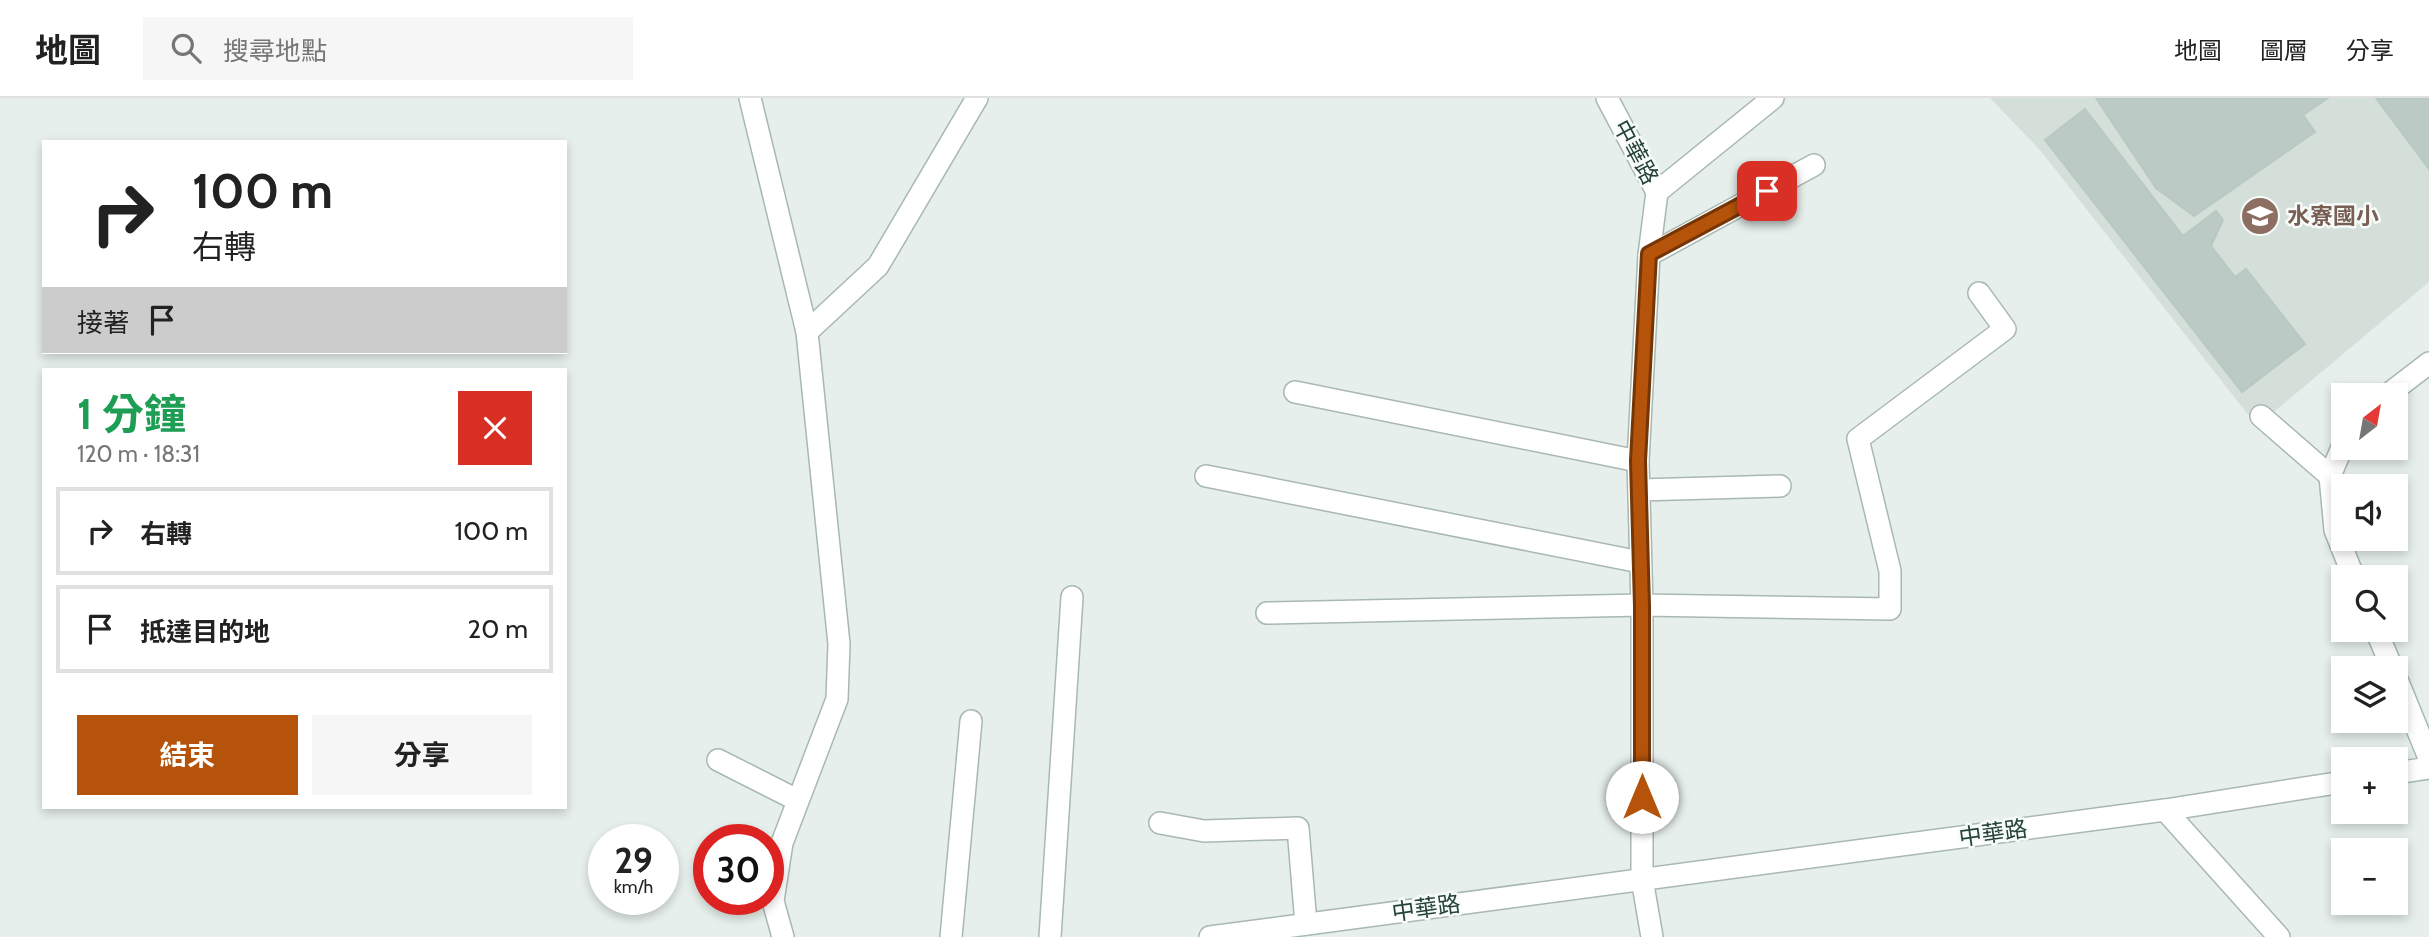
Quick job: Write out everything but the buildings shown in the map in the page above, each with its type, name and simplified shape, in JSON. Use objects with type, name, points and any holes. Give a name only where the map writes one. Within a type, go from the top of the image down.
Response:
[{"type":"street","points":[[750,98],[807,332],[839,644],[837,699],[782,843],[773,901],[783,937]]},
{"type":"street","points":[[807,332],[878,266],[977,98]]},
{"type":"street","name":"中華路","points":[[1607,98],[1657,192],[1649,254],[1638,461],[1642,606],[1642,879]]},
{"type":"street","points":[[1657,192],[1773,98]]},
{"type":"street","points":[[1649,254],[1814,165]]},
{"type":"street","points":[[1267,613],[1642,606],[1890,609],[1890,571],[1858,439],[2005,329],[1979,293]]},
{"type":"street","points":[[2403,383],[2429,363]]},
{"type":"street","points":[[1295,392],[1638,461]]},
{"type":"street","points":[[2261,415],[2330,476]]},
{"type":"street","points":[[2337,460],[2330,476],[2335,530],[2349,565]]},
{"type":"street","points":[[1206,477],[1640,562]]},
{"type":"street","points":[[1639,490],[1780,486]]},
{"type":"street","points":[[1050,937],[1072,597]]},
{"type":"street","points":[[2408,706],[2429,758]]},
{"type":"street","points":[[951,937],[971,721]]},
{"type":"street","points":[[718,760],[797,800]]},
{"type":"street","points":[[2408,771],[2429,768]]},
{"type":"street","name":"中華路","points":[[1210,937],[2165,810],[2331,784]]},
{"type":"street","points":[[2165,810],[2279,937]]},
{"type":"street","points":[[1160,823],[1203,831],[1298,828],[1306,924]]},
{"type":"street","points":[[1642,879],[1652,937]]},
{"type":"shaded area","name":"水寮國小","points":[[1990,98],[2429,98],[2429,282],[2257,426],[2040,150]]},
{"type":"place","name":"水寮國小","points":[[2260,216]]},
{"type":"route","points":[[1642,797],[1642,606],[1638,461],[1649,254],[1767,191]]}]
